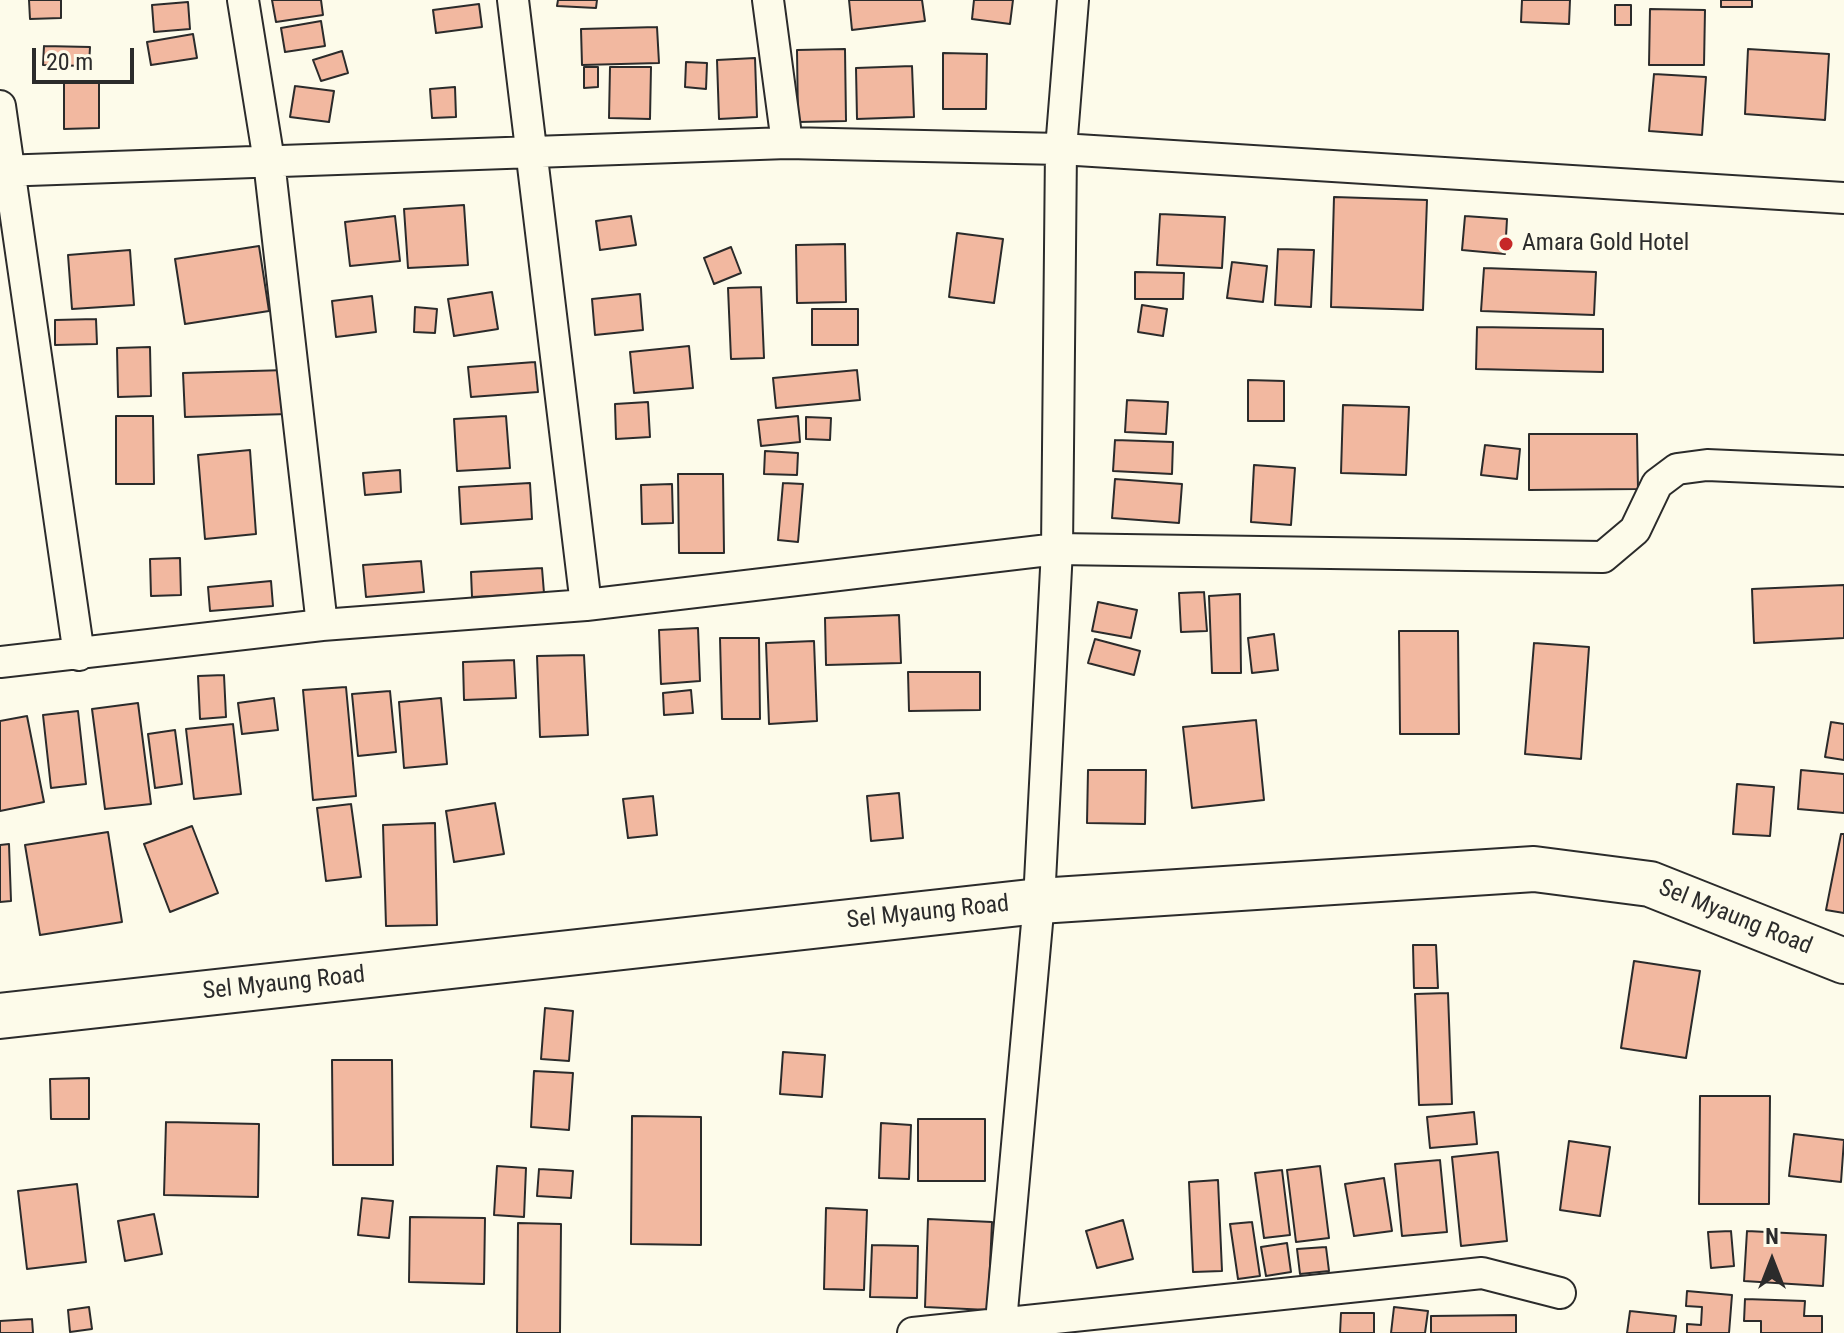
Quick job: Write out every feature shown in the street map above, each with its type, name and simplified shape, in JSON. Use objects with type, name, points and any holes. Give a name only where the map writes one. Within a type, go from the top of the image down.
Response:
[{"type":"main road","name":"Sel Myaung Road","points":[[0,1016],[1039,901],[1534,869],[1650,884],[1844,961]]},
{"type":"street","points":[[243,0],[269,161],[322,625]]},
{"type":"street","points":[[513,0],[586,605]]},
{"type":"street","points":[[768,0],[787,143]]},
{"type":"street","points":[[1000,1329],[1039,901],[1057,549],[1061,149],[1073,0]]},
{"type":"street","points":[[0,106],[4,171],[79,655]]},
{"type":"street","points":[[4,171],[787,143],[1061,149],[1844,198]]},
{"type":"street","points":[[0,662],[322,625],[586,605],[1057,549],[1603,557],[1635,530],[1657,484],[1677,469],[1707,465],[1844,471]]},
{"type":"street","points":[[913,1333],[1000,1329],[1482,1273],[1560,1293]]},
{"type":"building","points":[[29,0],[61,0],[61,18],[30,19]]},
{"type":"building","points":[[272,0],[321,0],[323,15],[276,22]]},
{"type":"building","points":[[558,0],[597,0],[596,8],[557,6]]},
{"type":"building","points":[[849,0],[922,0],[925,21],[852,30]]},
{"type":"building","points":[[974,0],[1013,0],[1010,24],[972,19]]},
{"type":"building","points":[[1522,0],[1570,0],[1569,24],[1521,22]]},
{"type":"building","points":[[1721,0],[1752,0],[1752,7],[1721,7]]},
{"type":"building","points":[[188,2],[190,29],[154,32],[152,5]]},
{"type":"building","points":[[479,4],[482,27],[436,33],[433,10]]},
{"type":"building","points":[[1615,5],[1631,5],[1631,25],[1615,25]]},
{"type":"building","points":[[1650,9],[1705,10],[1704,65],[1649,65]]},
{"type":"building","points":[[321,21],[325,46],[285,52],[281,28]]},
{"type":"building","points":[[657,27],[659,63],[582,65],[581,29]]},
{"type":"building","points":[[193,34],[197,58],[151,65],[147,42]]},
{"type":"building","points":[[44,46],[90,47],[89,66],[43,65]]},
{"type":"building","points":[[845,49],[846,121],[798,122],[797,50]]},
{"type":"building","points":[[1748,49],[1829,54],[1825,120],[1745,114]]},
{"type":"building","points":[[342,51],[348,73],[321,81],[313,60]]},
{"type":"building","points":[[943,53],[987,54],[986,109],[943,109]]},
{"type":"building","points":[[755,58],[757,117],[719,119],[717,60]]},
{"type":"building","points":[[686,62],[707,63],[706,89],[685,87]]},
{"type":"building","points":[[912,66],[914,117],[857,119],[856,68]]},
{"type":"building","points":[[584,67],[598,67],[598,87],[584,88]]},
{"type":"building","points":[[610,67],[651,67],[650,119],[609,118]]},
{"type":"building","points":[[1654,74],[1706,77],[1702,135],[1649,131]]},
{"type":"building","points":[[99,82],[99,128],[64,129],[64,83]]},
{"type":"building","points":[[295,86],[334,91],[329,122],[290,117]]},
{"type":"building","points":[[455,87],[456,117],[432,118],[430,89]]},
{"type":"building","points":[[1334,197],[1427,200],[1423,310],[1331,307]]},
{"type":"building","points":[[464,205],[468,265],[408,268],[404,209]]},
{"type":"building","points":[[1160,214],[1225,217],[1222,268],[1157,265]]},
{"type":"building","points":[[395,216],[400,261],[350,266],[345,222]]},
{"type":"building","points":[[631,216],[636,245],[600,250],[596,221]]},
{"type":"building","points":[[1465,216],[1507,219],[1505,254],[1462,250]]},
{"type":"building","points":[[957,233],[1003,239],[994,303],[949,297]]},
{"type":"building","points":[[845,244],[846,302],[797,303],[796,245]]},
{"type":"building","points":[[259,246],[269,311],[185,324],[175,259]]},
{"type":"building","points":[[731,247],[741,273],[714,284],[704,258]]},
{"type":"building","points":[[1278,249],[1314,250],[1311,307],[1275,305]]},
{"type":"building","points":[[130,250],[134,305],[72,309],[68,255]]},
{"type":"building","points":[[1232,262],[1267,266],[1263,302],[1227,298]]},
{"type":"building","points":[[1484,268],[1596,272],[1594,315],[1481,311]]},
{"type":"building","points":[[1135,272],[1184,273],[1183,299],[1135,299]]},
{"type":"building","points":[[761,287],[764,358],[731,359],[728,288]]},
{"type":"building","points":[[492,292],[498,329],[454,336],[448,299]]},
{"type":"building","points":[[640,294],[643,330],[595,335],[592,299]]},
{"type":"building","points":[[372,296],[376,332],[336,337],[332,301]]},
{"type":"building","points":[[1142,305],[1167,309],[1163,336],[1138,332]]},
{"type":"building","points":[[415,307],[437,309],[435,333],[414,332]]},
{"type":"building","points":[[812,309],[858,309],[858,345],[812,345]]},
{"type":"building","points":[[96,319],[97,344],[55,345],[55,320]]},
{"type":"building","points":[[1477,327],[1603,329],[1603,372],[1476,369]]},
{"type":"building","points":[[689,346],[693,388],[634,393],[630,352]]},
{"type":"building","points":[[150,347],[151,396],[118,397],[117,348]]},
{"type":"building","points":[[535,362],[538,392],[471,397],[468,367]]},
{"type":"building","points":[[287,370],[289,414],[185,417],[183,373]]},
{"type":"building","points":[[857,370],[860,400],[776,408],[773,378]]},
{"type":"building","points":[[1248,380],[1284,381],[1284,421],[1248,421]]},
{"type":"building","points":[[1127,400],[1168,402],[1166,434],[1125,432]]},
{"type":"building","points":[[648,402],[650,437],[616,439],[615,404]]},
{"type":"building","points":[[1343,405],[1409,407],[1406,475],[1341,473]]},
{"type":"building","points":[[116,416],[153,416],[154,484],[116,484]]},
{"type":"building","points":[[506,416],[510,468],[457,471],[454,419]]},
{"type":"building","points":[[798,416],[800,442],[761,446],[758,420]]},
{"type":"building","points":[[806,417],[831,418],[830,440],[806,439]]},
{"type":"building","points":[[1529,434],[1637,434],[1638,489],[1529,490]]},
{"type":"building","points":[[1115,440],[1173,442],[1172,474],[1113,471]]},
{"type":"building","points":[[1485,445],[1520,449],[1517,479],[1481,475]]},
{"type":"building","points":[[250,450],[256,534],[205,539],[198,455]]},
{"type":"building","points":[[765,451],[798,453],[797,475],[764,474]]},
{"type":"building","points":[[1254,465],[1295,468],[1291,525],[1251,522]]},
{"type":"building","points":[[400,470],[401,492],[365,495],[363,473]]},
{"type":"building","points":[[678,474],[723,474],[724,553],[679,553]]},
{"type":"building","points":[[1115,479],[1182,484],[1179,523],[1112,518]]},
{"type":"building","points":[[530,483],[532,519],[461,524],[459,487]]},
{"type":"building","points":[[783,483],[803,484],[798,542],[778,540]]},
{"type":"building","points":[[672,484],[673,523],[642,524],[641,485]]},
{"type":"building","points":[[180,558],[181,595],[151,596],[150,559]]},
{"type":"building","points":[[421,561],[424,592],[366,597],[363,565]]},
{"type":"building","points":[[542,568],[544,593],[472,597],[471,572]]},
{"type":"building","points":[[271,581],[273,606],[210,611],[208,587]]},
{"type":"building","points":[[1844,585],[1844,638],[1754,643],[1752,589]]},
{"type":"building","points":[[1204,592],[1207,631],[1181,632],[1179,593]]},
{"type":"building","points":[[1240,594],[1241,673],[1212,673],[1209,596]]},
{"type":"building","points":[[1098,602],[1137,610],[1131,638],[1092,631]]},
{"type":"building","points":[[899,615],[901,663],[826,665],[825,618]]},
{"type":"building","points":[[698,628],[700,681],[661,684],[659,630]]},
{"type":"building","points":[[1399,631],[1458,631],[1459,734],[1400,734]]},
{"type":"building","points":[[1274,634],[1278,670],[1252,673],[1248,638]]},
{"type":"building","points":[[720,638],[759,638],[760,719],[722,719]]},
{"type":"building","points":[[1095,639],[1140,651],[1134,675],[1088,663]]},
{"type":"building","points":[[814,641],[817,721],[769,724],[766,643]]},
{"type":"building","points":[[1534,643],[1589,647],[1581,759],[1525,754]]},
{"type":"building","points":[[584,655],[588,735],[540,737],[537,656]]},
{"type":"building","points":[[514,660],[516,698],[464,700],[463,662]]},
{"type":"building","points":[[908,672],[980,672],[980,710],[909,711]]},
{"type":"building","points":[[224,675],[226,717],[200,719],[198,676]]},
{"type":"building","points":[[346,687],[356,796],[313,800],[303,690]]},
{"type":"building","points":[[691,690],[693,713],[664,715],[663,693]]},
{"type":"building","points":[[390,691],[396,752],[358,756],[352,694]]},
{"type":"building","points":[[274,698],[278,730],[242,734],[238,703]]},
{"type":"building","points":[[441,698],[447,764],[404,768],[399,702]]},
{"type":"building","points":[[138,703],[151,804],[105,809],[92,709]]},
{"type":"building","points":[[78,711],[86,784],[51,788],[43,715]]},
{"type":"building","points":[[27,716],[44,802],[0,811],[0,721]]},
{"type":"building","points":[[1256,720],[1264,800],[1192,808],[1183,727]]},
{"type":"building","points":[[1831,722],[1844,724],[1844,760],[1825,757]]},
{"type":"building","points":[[233,724],[241,794],[194,799],[186,729]]},
{"type":"building","points":[[175,730],[182,784],[155,788],[148,734]]},
{"type":"building","points":[[1088,770],[1146,770],[1145,824],[1087,823]]},
{"type":"building","points":[[1801,770],[1844,774],[1844,813],[1798,809]]},
{"type":"building","points":[[1737,784],[1774,787],[1770,836],[1733,834]]},
{"type":"building","points":[[899,793],[903,838],[871,841],[867,796]]},
{"type":"building","points":[[653,796],[657,835],[628,838],[623,799]]},
{"type":"building","points":[[495,803],[504,854],[454,862],[446,811]]},
{"type":"building","points":[[351,804],[361,877],[326,881],[317,808]]},
{"type":"building","points":[[435,823],[437,925],[386,926],[383,825]]},
{"type":"building","points":[[192,826],[218,893],[170,912],[144,844]]},
{"type":"building","points":[[108,832],[122,922],[40,935],[25,845]]},
{"type":"building","points":[[1841,834],[1844,834],[1844,913],[1826,910]]},
{"type":"building","points":[[9,844],[11,901],[0,902],[0,845]]},
{"type":"building","points":[[1413,945],[1436,945],[1438,988],[1414,988]]},
{"type":"building","points":[[1634,961],[1700,971],[1686,1058],[1621,1048]]},
{"type":"building","points":[[1448,993],[1452,1104],[1419,1105],[1415,994]]},
{"type":"building","points":[[545,1008],[573,1011],[569,1061],[541,1059]]},
{"type":"building","points":[[783,1052],[825,1055],[822,1097],[780,1094]]},
{"type":"building","points":[[332,1060],[392,1060],[393,1165],[333,1165]]},
{"type":"building","points":[[534,1071],[573,1073],[569,1130],[531,1127]]},
{"type":"building","points":[[89,1078],[89,1119],[51,1119],[50,1079]]},
{"type":"building","points":[[1700,1096],[1770,1096],[1769,1204],[1699,1204]]},
{"type":"building","points":[[1474,1112],[1477,1144],[1430,1148],[1427,1117]]},
{"type":"building","points":[[632,1116],[701,1117],[701,1245],[631,1244]]},
{"type":"building","points":[[918,1119],[985,1119],[985,1181],[918,1181]]},
{"type":"building","points":[[166,1122],[259,1124],[258,1197],[164,1195]]},
{"type":"building","points":[[881,1123],[911,1125],[909,1179],[879,1178]]},
{"type":"building","points":[[1794,1134],[1844,1140],[1841,1182],[1789,1176]]},
{"type":"building","points":[[1569,1141],[1610,1147],[1600,1216],[1560,1210]]},
{"type":"building","points":[[1498,1152],[1507,1241],[1461,1246],[1452,1157]]},
{"type":"building","points":[[1440,1160],[1447,1232],[1402,1236],[1395,1164]]},
{"type":"building","points":[[497,1166],[526,1168],[524,1217],[494,1215]]},
{"type":"building","points":[[1320,1166],[1329,1238],[1296,1242],[1287,1170]]},
{"type":"building","points":[[539,1169],[573,1171],[571,1198],[537,1196]]},
{"type":"building","points":[[1282,1170],[1290,1235],[1264,1238],[1255,1173]]},
{"type":"building","points":[[1384,1178],[1392,1231],[1354,1236],[1345,1184]]},
{"type":"building","points":[[1218,1180],[1222,1271],[1193,1272],[1189,1182]]},
{"type":"building","points":[[77,1184],[86,1262],[27,1269],[18,1191]]},
{"type":"building","points":[[362,1198],[393,1201],[389,1238],[358,1235]]},
{"type":"building","points":[[826,1208],[867,1210],[864,1290],[824,1289]]},
{"type":"building","points":[[154,1214],[162,1254],[125,1261],[118,1221]]},
{"type":"building","points":[[410,1217],[485,1218],[484,1284],[409,1282]]},
{"type":"building","points":[[928,1219],[992,1222],[988,1310],[925,1307]]},
{"type":"building","points":[[1123,1220],[1133,1259],[1097,1268],[1086,1231]]},
{"type":"building","points":[[1252,1222],[1260,1276],[1238,1279],[1230,1224]]},
{"type":"building","points":[[518,1223],[561,1224],[560,1333],[517,1333]]},
{"type":"building","points":[[1731,1231],[1734,1266],[1711,1268],[1708,1232]]},
{"type":"building","points":[[1747,1231],[1826,1235],[1823,1286],[1744,1281]]},
{"type":"building","points":[[1287,1243],[1291,1272],[1266,1276],[1261,1247]]},
{"type":"building","points":[[872,1245],[918,1246],[917,1298],[870,1297]]},
{"type":"building","points":[[1326,1247],[1329,1271],[1300,1274],[1297,1249]]},
{"type":"building","points":[[1687,1291],[1732,1295],[1729,1333],[1687,1333],[1687,1324],[1701,1325],[1702,1307],[1686,1306]]},
{"type":"building","points":[[1745,1299],[1805,1301],[1804,1316],[1822,1316],[1822,1333],[1761,1333],[1761,1321],[1744,1321]]},
{"type":"building","points":[[89,1307],[92,1329],[70,1332],[68,1310]]},
{"type":"building","points":[[1394,1307],[1428,1311],[1425,1333],[1391,1333]]},
{"type":"building","points":[[1630,1311],[1676,1316],[1674,1333],[1627,1333]]},
{"type":"building","points":[[1341,1313],[1374,1313],[1374,1333],[1340,1333]]},
{"type":"building","points":[[1516,1315],[1516,1333],[1431,1333],[1431,1316]]},
{"type":"building","points":[[32,1319],[33,1333],[0,1333],[0,1321]]},
{"type":"place","name":"Amara Gold Hotel","points":[[1506,244]]}]
